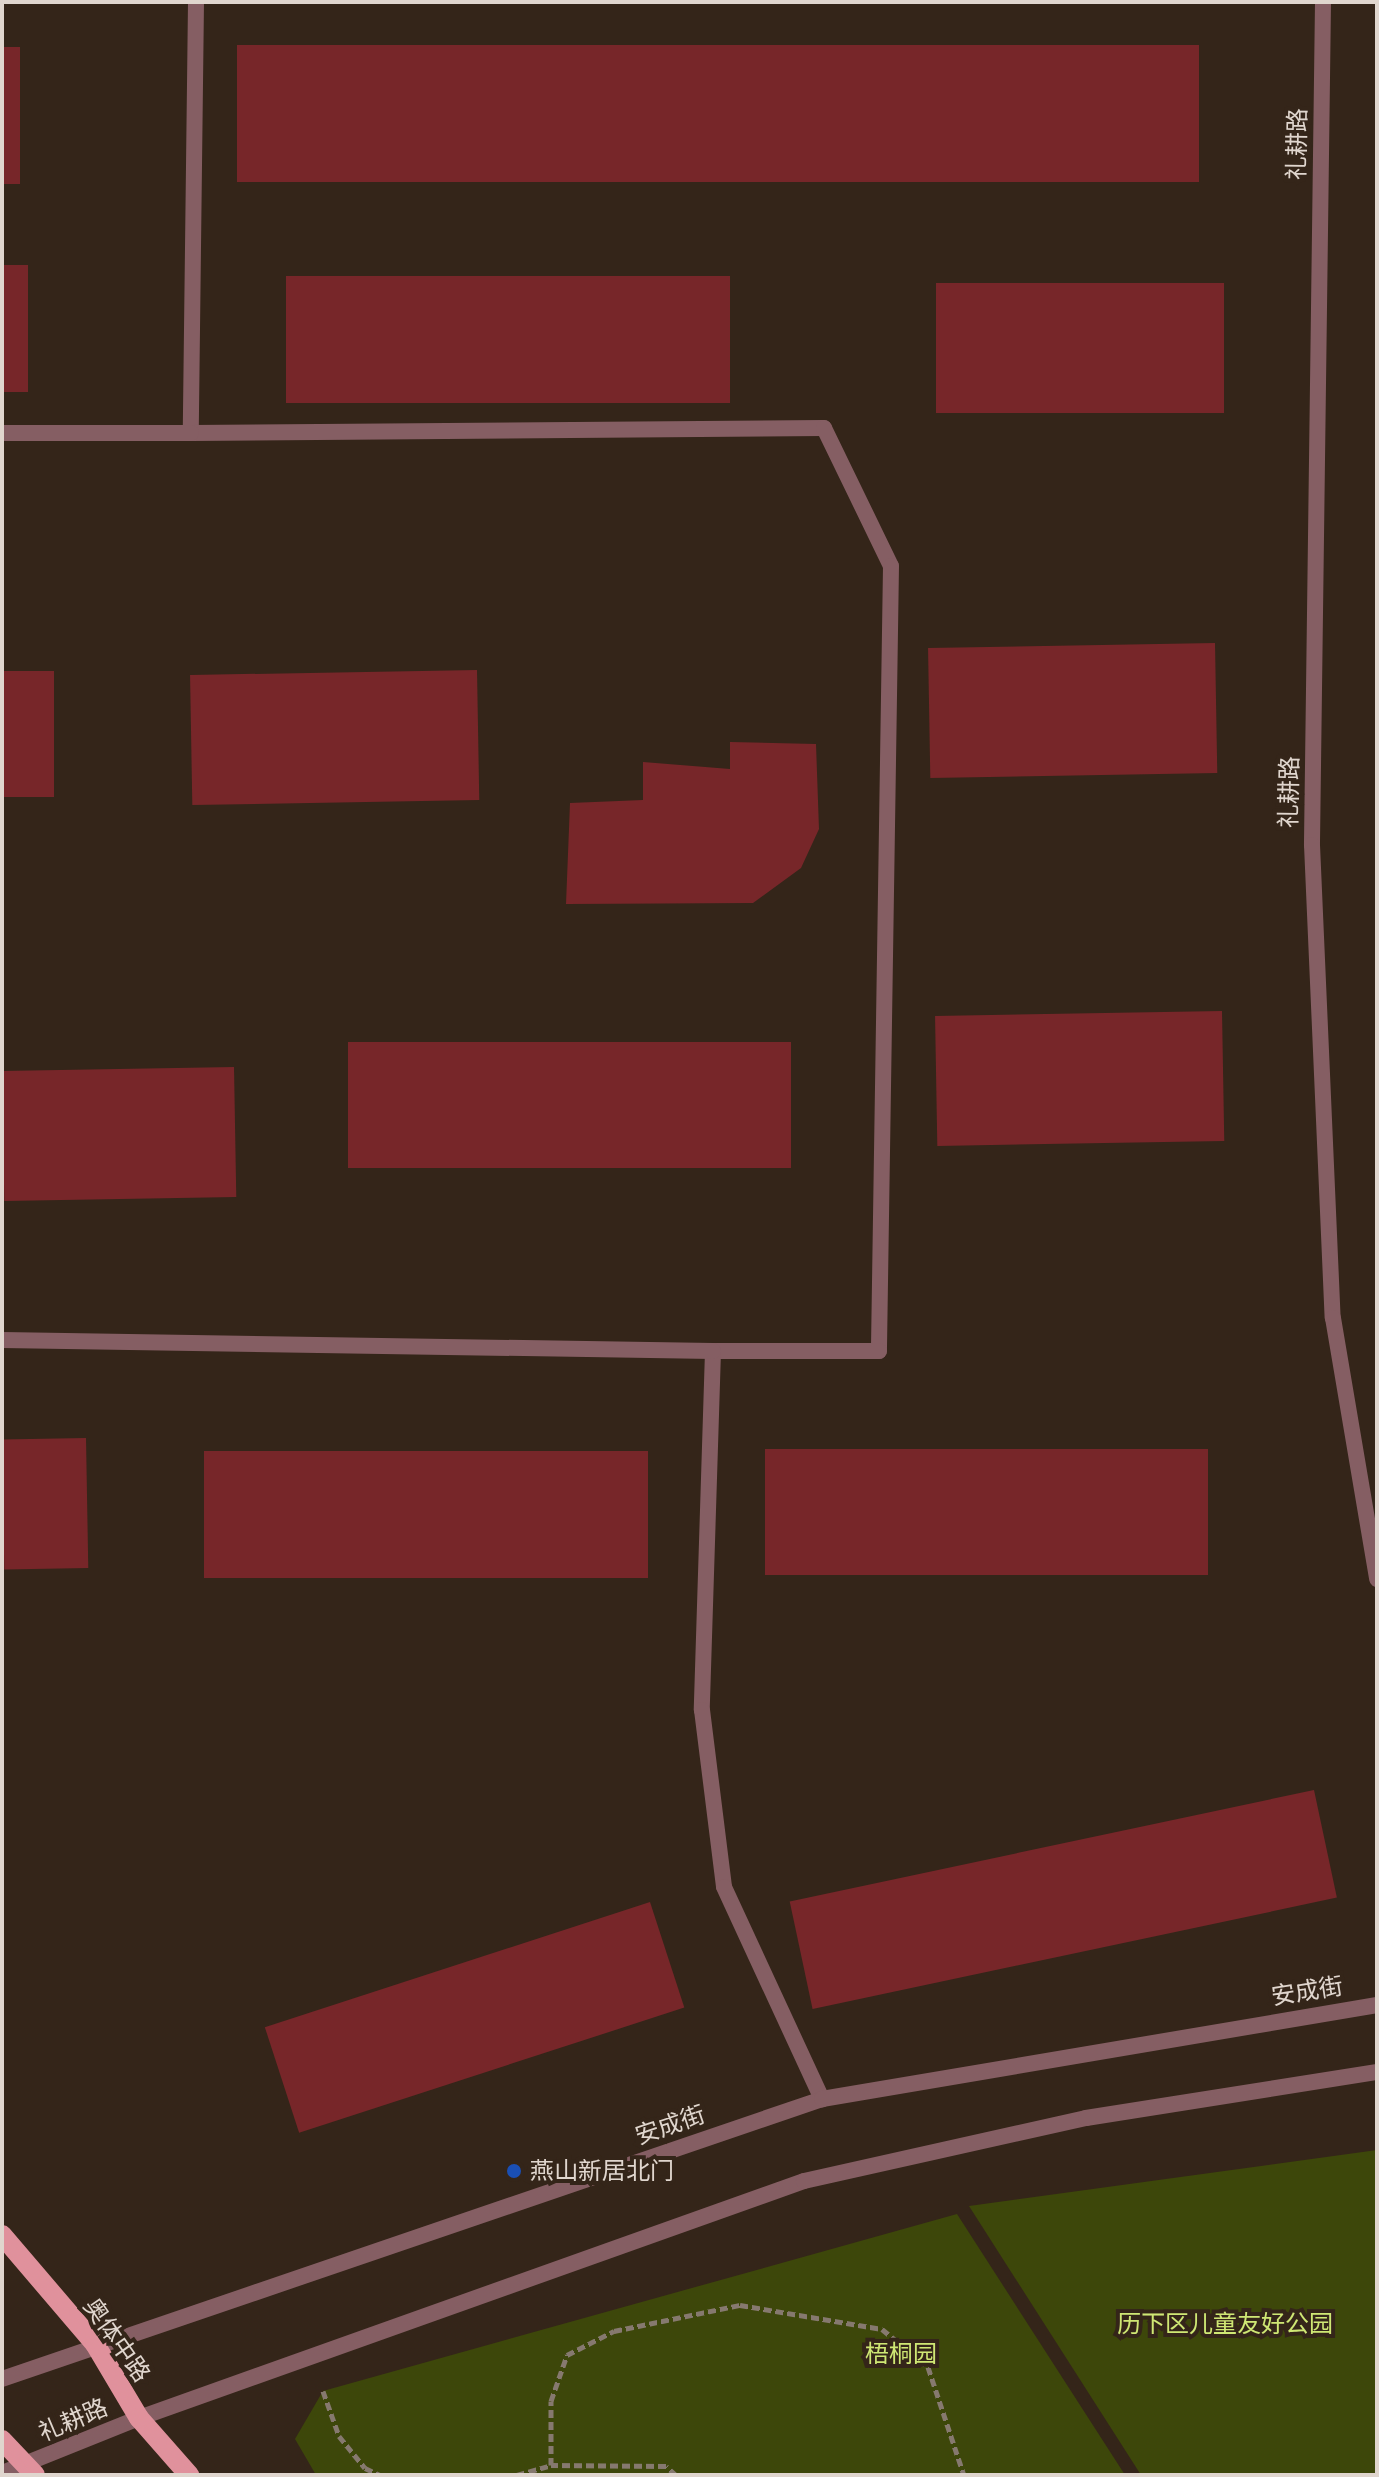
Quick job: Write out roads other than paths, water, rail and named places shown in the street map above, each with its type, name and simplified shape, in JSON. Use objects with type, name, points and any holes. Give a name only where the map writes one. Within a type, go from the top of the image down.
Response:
[{"type":"main road","name":"奥体中路","points":[[2,2235],[95,2344],[139,2418],[189,2475]]},
{"type":"main road","points":[[2,2440],[31,2470]]},
{"type":"street","points":[[191,433],[196,2]]},
{"type":"street","name":"礼耕路","points":[[1323,2],[1312,845],[1333,1318],[1377,1579]]},
{"type":"street","points":[[2,433],[824,428],[891,566],[879,1351],[2,1340]]},
{"type":"street","points":[[713,1351],[702,1710],[724,1887],[822,2099]]},
{"type":"street","name":"安成街","points":[[2,2379],[95,2344],[822,2099],[1377,2005]]},
{"type":"street","points":[[139,2418],[804,2181],[1086,2118],[1377,2072]]},
{"type":"street","name":"礼耕路","points":[[31,2470],[139,2418]]},
{"type":"street","points":[[2,2473],[31,2470]]},
{"type":"place","name":"燕山新居北门","points":[[514,2171]]},
{"type":"park label","name":"历下区儿童友好公园","points":[[1225,2324]]},
{"type":"park label","name":"梧桐园","points":[[901,2354]]}]
